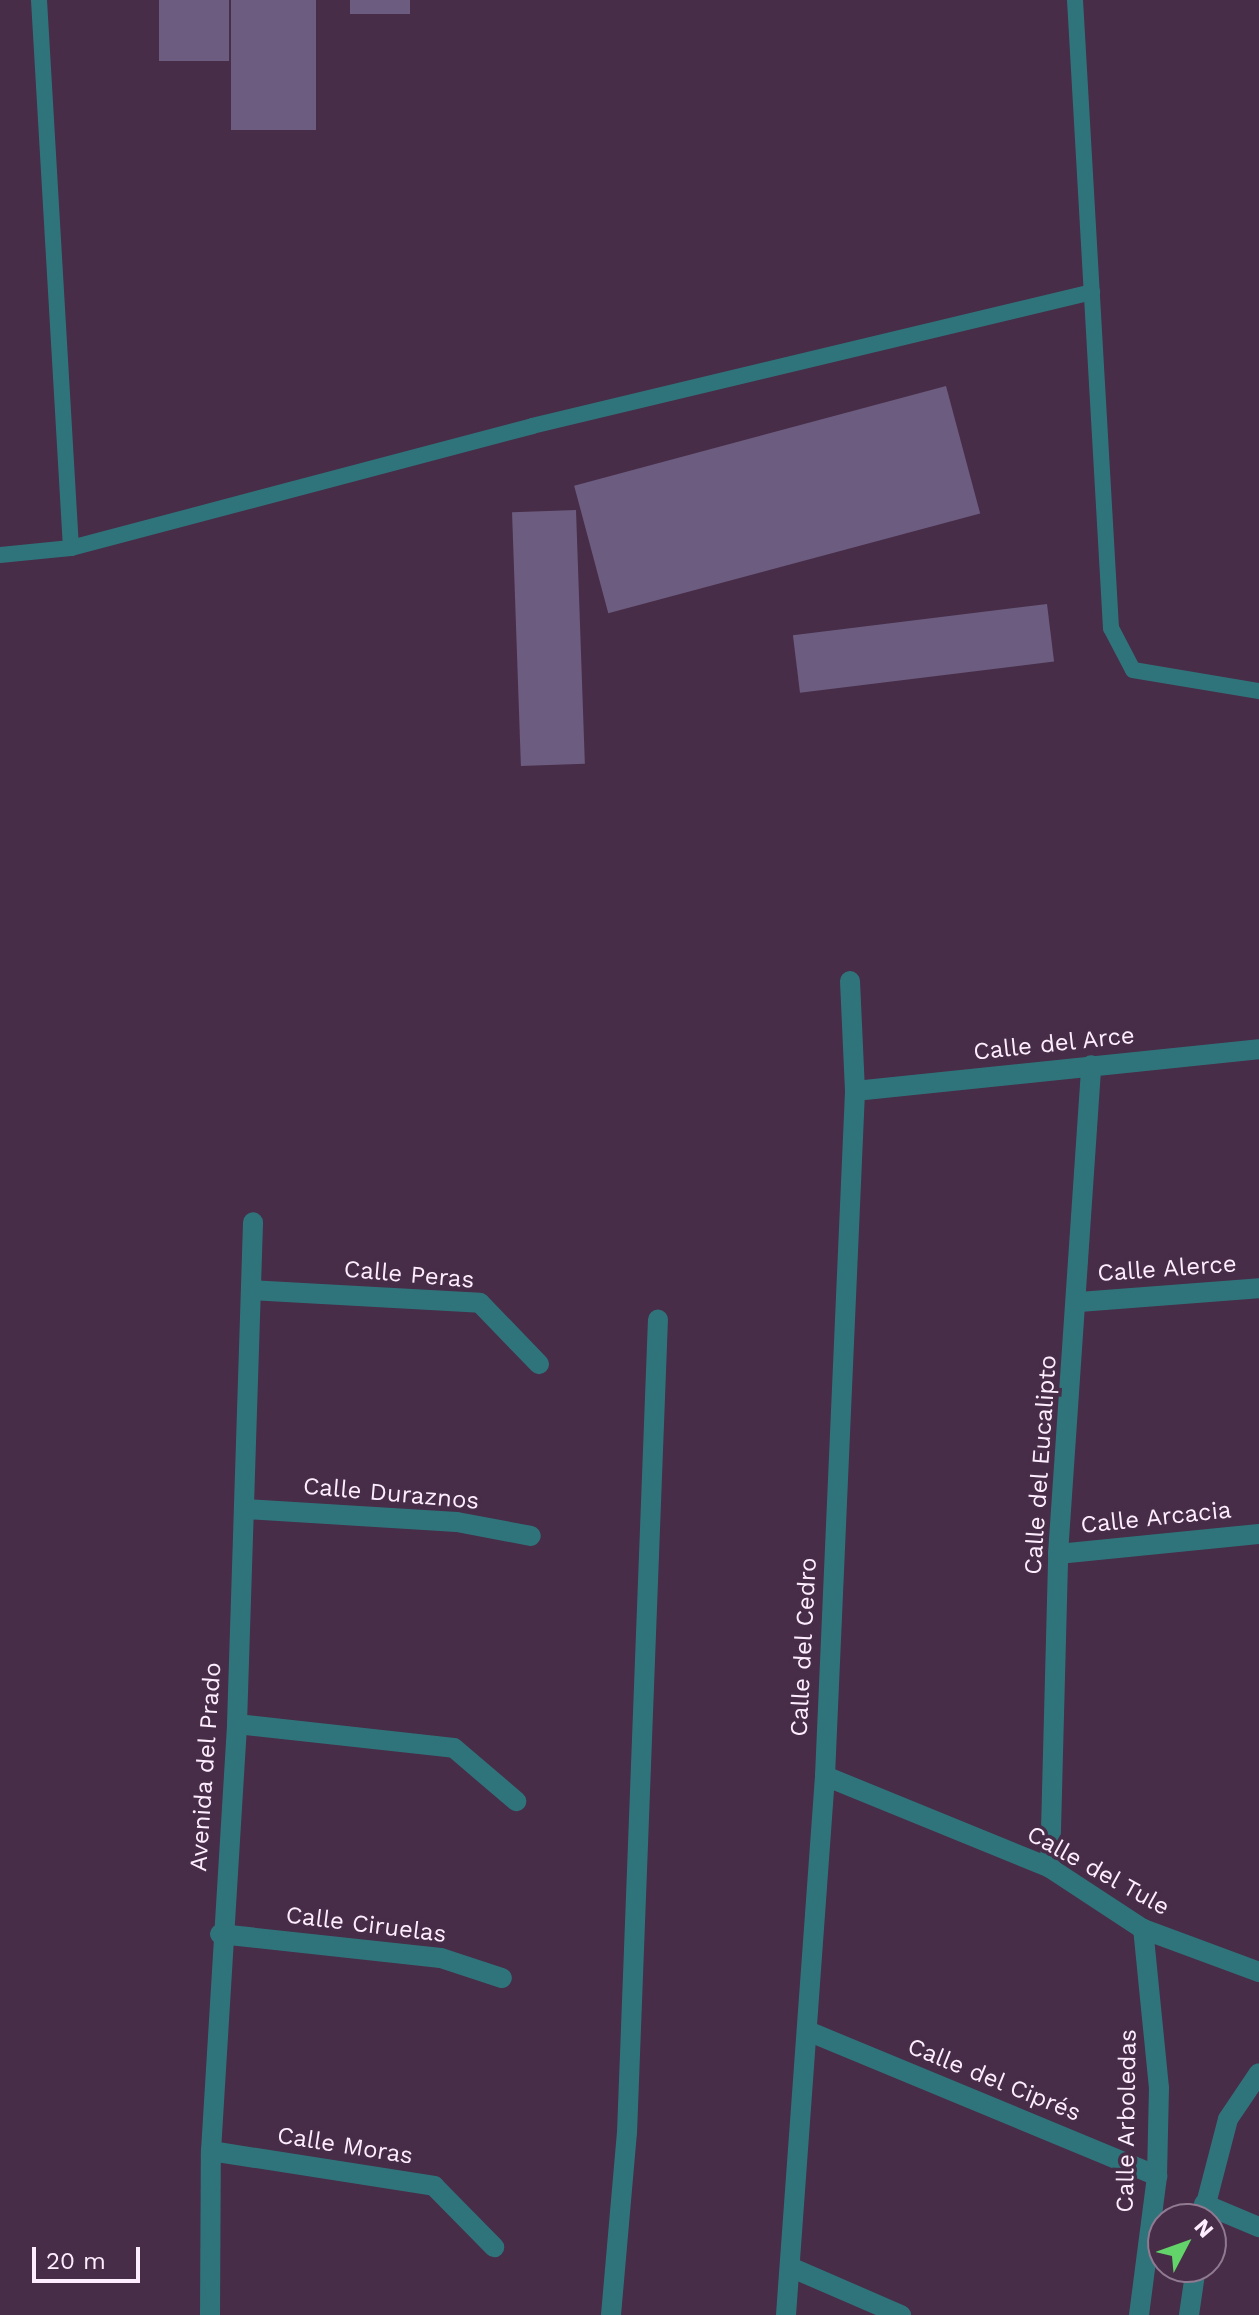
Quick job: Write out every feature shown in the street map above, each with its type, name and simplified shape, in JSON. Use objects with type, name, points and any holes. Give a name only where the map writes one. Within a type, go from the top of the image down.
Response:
[{"type":"street","name":"Calle del Cedro","points":[[786,2315],[810,2032],[825,1776],[855,1091],[850,981]]},
{"type":"street","name":"Calle del Arce","points":[[855,1091],[1259,1049]]},
{"type":"street","name":"Calle del Eucalipto","points":[[1050,1868],[1058,1554],[1079,1302],[1091,1065]]},
{"type":"street","name":"Avenida del Prado","points":[[210,2315],[211,2151],[220,1934],[237,1724],[253,1222]]},
{"type":"street","name":"Calle Alerce","points":[[1079,1302],[1259,1288]]},
{"type":"street","name":"Calle Peras","points":[[251,1290],[480,1303],[539,1364]]},
{"type":"street","points":[[611,2315],[627,2133],[658,1320]]},
{"type":"street","name":"Calle Duraznos","points":[[245,1509],[457,1522],[531,1536]]},
{"type":"street","name":"Calle Arcacia","points":[[1058,1554],[1259,1534]]},
{"type":"street","points":[[237,1724],[454,1748],[516,1801]]},
{"type":"street","name":"Calle del Tule","points":[[825,1776],[1050,1868],[1143,1929],[1259,1972]]},
{"type":"street","name":"Calle Arboledas","points":[[1139,2315],[1157,2176],[1155,1995],[1143,1929]]},
{"type":"street","name":"Calle Ciruelas","points":[[220,1934],[441,1958],[502,1978]]},
{"type":"street","name":"Calle del Ciprés","points":[[810,2032],[1157,2176]]},
{"type":"street","points":[[1205,2203],[1228,2119],[1259,2073]]},
{"type":"street","name":"Calle Moras","points":[[211,2151],[434,2186],[494,2247]]},
{"type":"street","points":[[1227,2218],[1259,2227]]},
{"type":"street","points":[[790,2267],[901,2315]]},
{"type":"street","points":[[1189,2315],[1194,2283]]},
{"type":"lane","points":[[39,0],[71,548]]},
{"type":"lane","points":[[1075,0],[1111,628],[1133,670],[1259,691]]},
{"type":"lane","points":[[0,555],[71,548],[532,426],[1092,292]]},
{"type":"building","points":[[159,0],[229,0],[229,61],[159,61]]},
{"type":"building","points":[[231,0],[316,0],[316,130],[231,130]]},
{"type":"building","points":[[350,0],[410,0],[410,14],[350,14]]},
{"type":"building","points":[[946,386],[980,514],[608,613],[574,486]]},
{"type":"building","points":[[576,510],[585,764],[521,766],[512,512]]},
{"type":"building","points":[[1047,604],[1054,662],[800,693],[793,635]]}]
